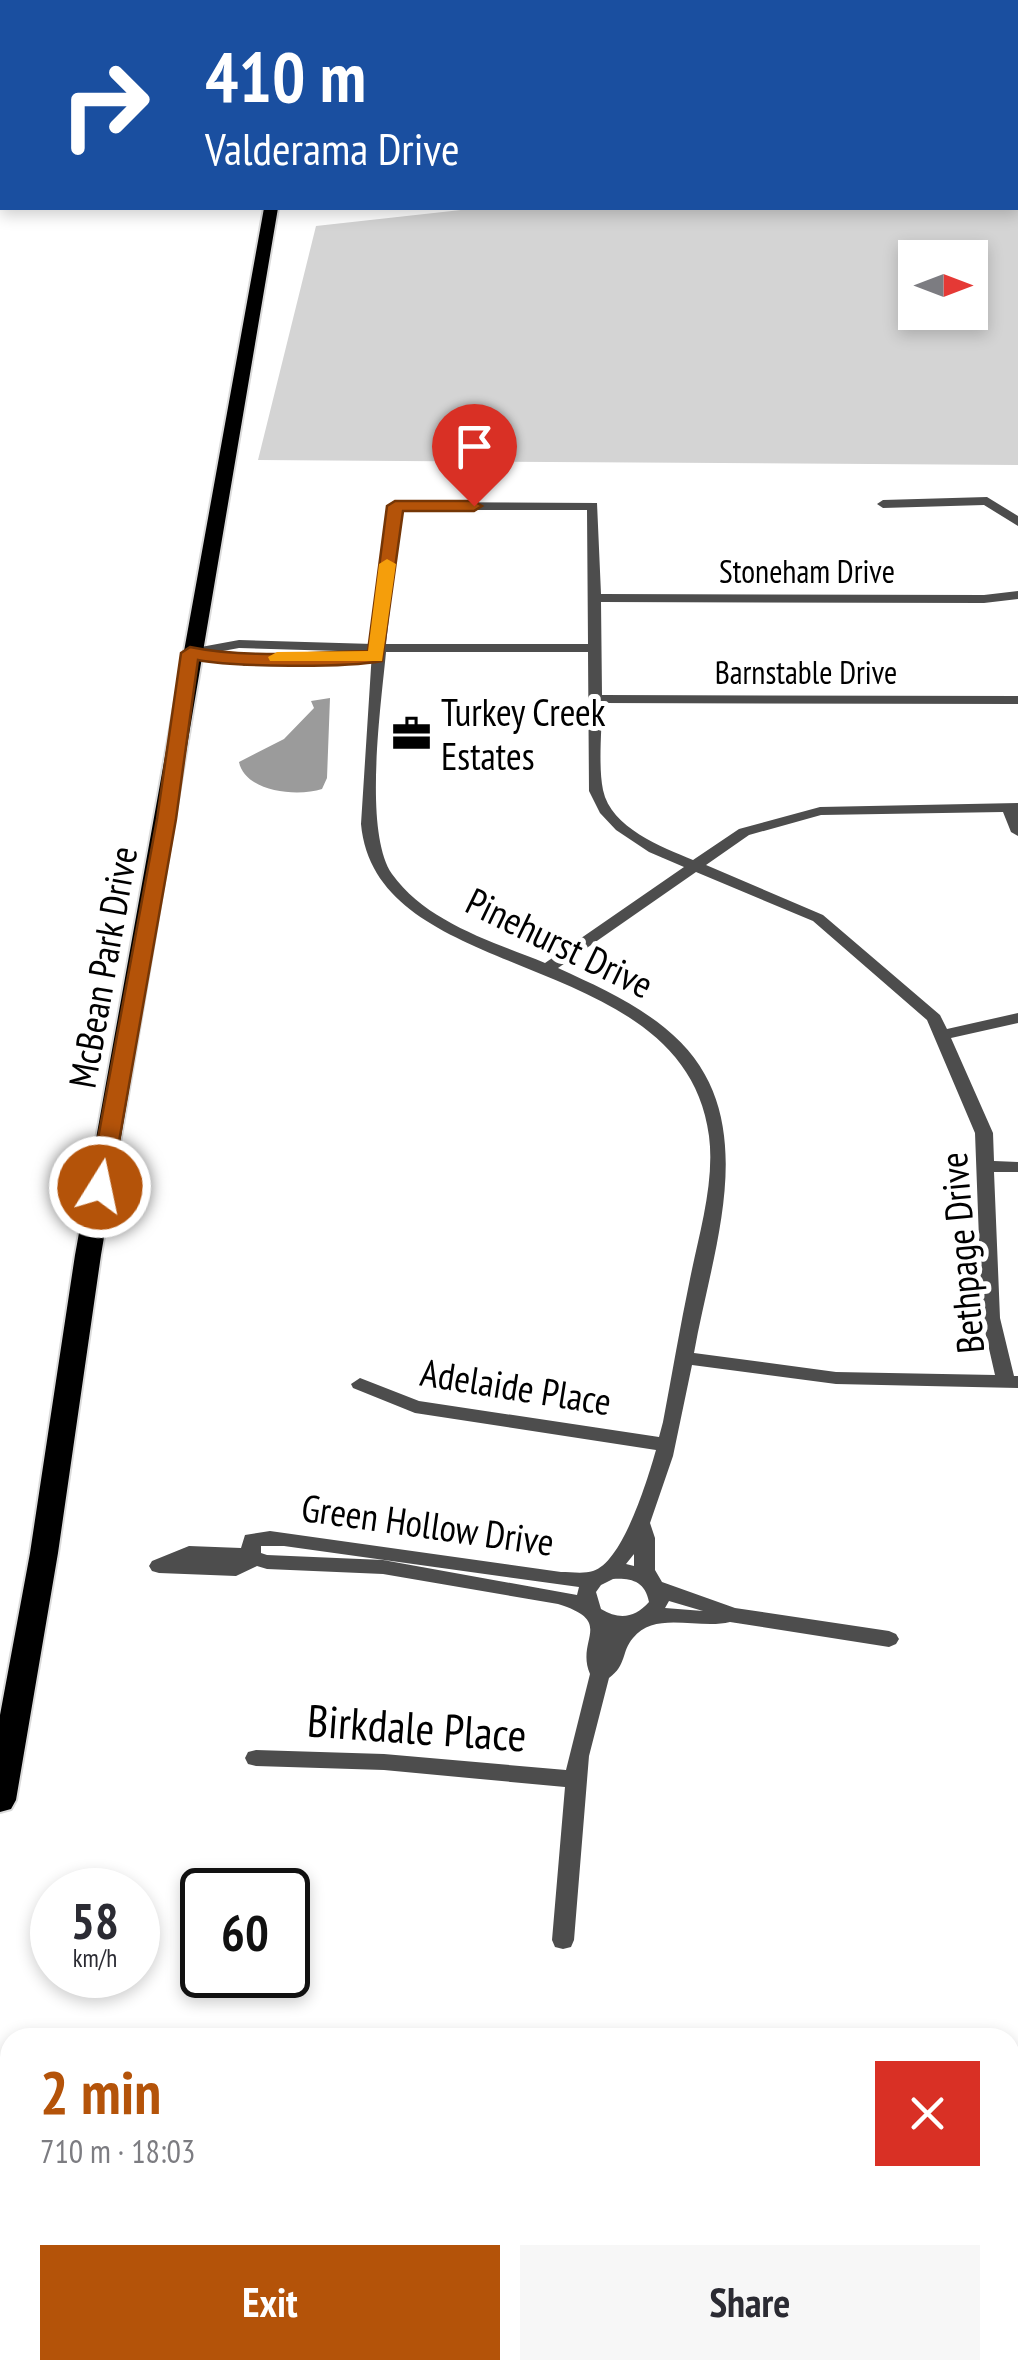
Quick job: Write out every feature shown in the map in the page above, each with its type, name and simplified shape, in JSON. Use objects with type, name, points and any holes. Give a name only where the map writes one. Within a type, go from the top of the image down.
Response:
[{"type":"main road","name":"McBean Park Drive","points":[[0,1800],[44,1553],[88,1256],[166,819],[190,653],[270,210]]},
{"type":"street","points":[[883,504],[988,501],[1018,522]]},
{"type":"street","name":"Pinehurst Drive","points":[[595,598],[594,506],[395,506],[376,653],[368,825],[376,859],[397,890],[425,912],[646,1021],[685,1057],[710,1098],[716,1120],[717,1165],[665,1445],[642,1526],[601,1576]]},
{"type":"street","name":"Stoneham Drive","points":[[595,598],[984,600],[1018,595]]},
{"type":"street","name":"Bethpage Drive","points":[[595,598],[596,792],[605,810],[654,849],[818,918],[934,1018],[984,1133],[991,1318],[1012,1382]]},
{"type":"street","points":[[190,653],[239,644],[300,652],[595,652]]},
{"type":"street","points":[[190,653],[278,664],[300,652]]},
{"type":"street","name":"Barnstable Drive","points":[[593,700],[1018,700]]},
{"type":"street","points":[[546,970],[744,832],[820,811],[1014,808],[1018,832]]},
{"type":"street","points":[[942,1035],[1018,1018]]},
{"type":"street","points":[[985,1166],[1018,1167]]},
{"type":"street","points":[[684,1358],[836,1378],[1012,1382]]},
{"type":"street","name":"Adelaide Place","points":[[360,1384],[416,1407],[665,1445]]},
{"type":"street","name":"Pinehurst Drive","points":[[642,1526],[646,1536],[642,1556],[652,1583]]},
{"type":"street","name":"Green Hollow Drive","points":[[251,1550],[294,1537],[308,1544],[389,1550],[561,1579],[601,1576]]},
{"type":"street","points":[[159,1566],[226,1570],[251,1550]]},
{"type":"street","name":"Green Hollow Drive","points":[[251,1550],[383,1567],[559,1597],[593,1612]]},
{"type":"street","points":[[600,1674],[594,1662],[602,1637],[586,1592],[601,1576],[628,1571],[688,1602],[716,1606],[730,1615]]},
{"type":"street","points":[[562,1940],[573,1779],[600,1674],[612,1665],[621,1637],[659,1602],[652,1583]]},
{"type":"street","points":[[593,1612],[616,1624],[730,1615],[889,1640]]},
{"type":"street","name":"Birkdale Place","points":[[256,1758],[404,1764],[573,1779]]},
{"type":"shaded area","points":[[461,210],[1018,210],[1018,465],[258,460],[316,226]]},
{"type":"shaded area","points":[[330,698],[327,778],[322,789],[273,790],[243,772],[239,762],[284,739],[314,708],[311,701]]},
{"type":"slow traffic","points":[[277,657],[376,657],[387,564]]},
{"type":"place","name":"Turkey Creek Estates","points":[[411,733]]},
{"type":"route","points":[[100,1187],[166,819],[190,653],[236,662],[259,657],[376,657],[395,506],[474,506]]}]
